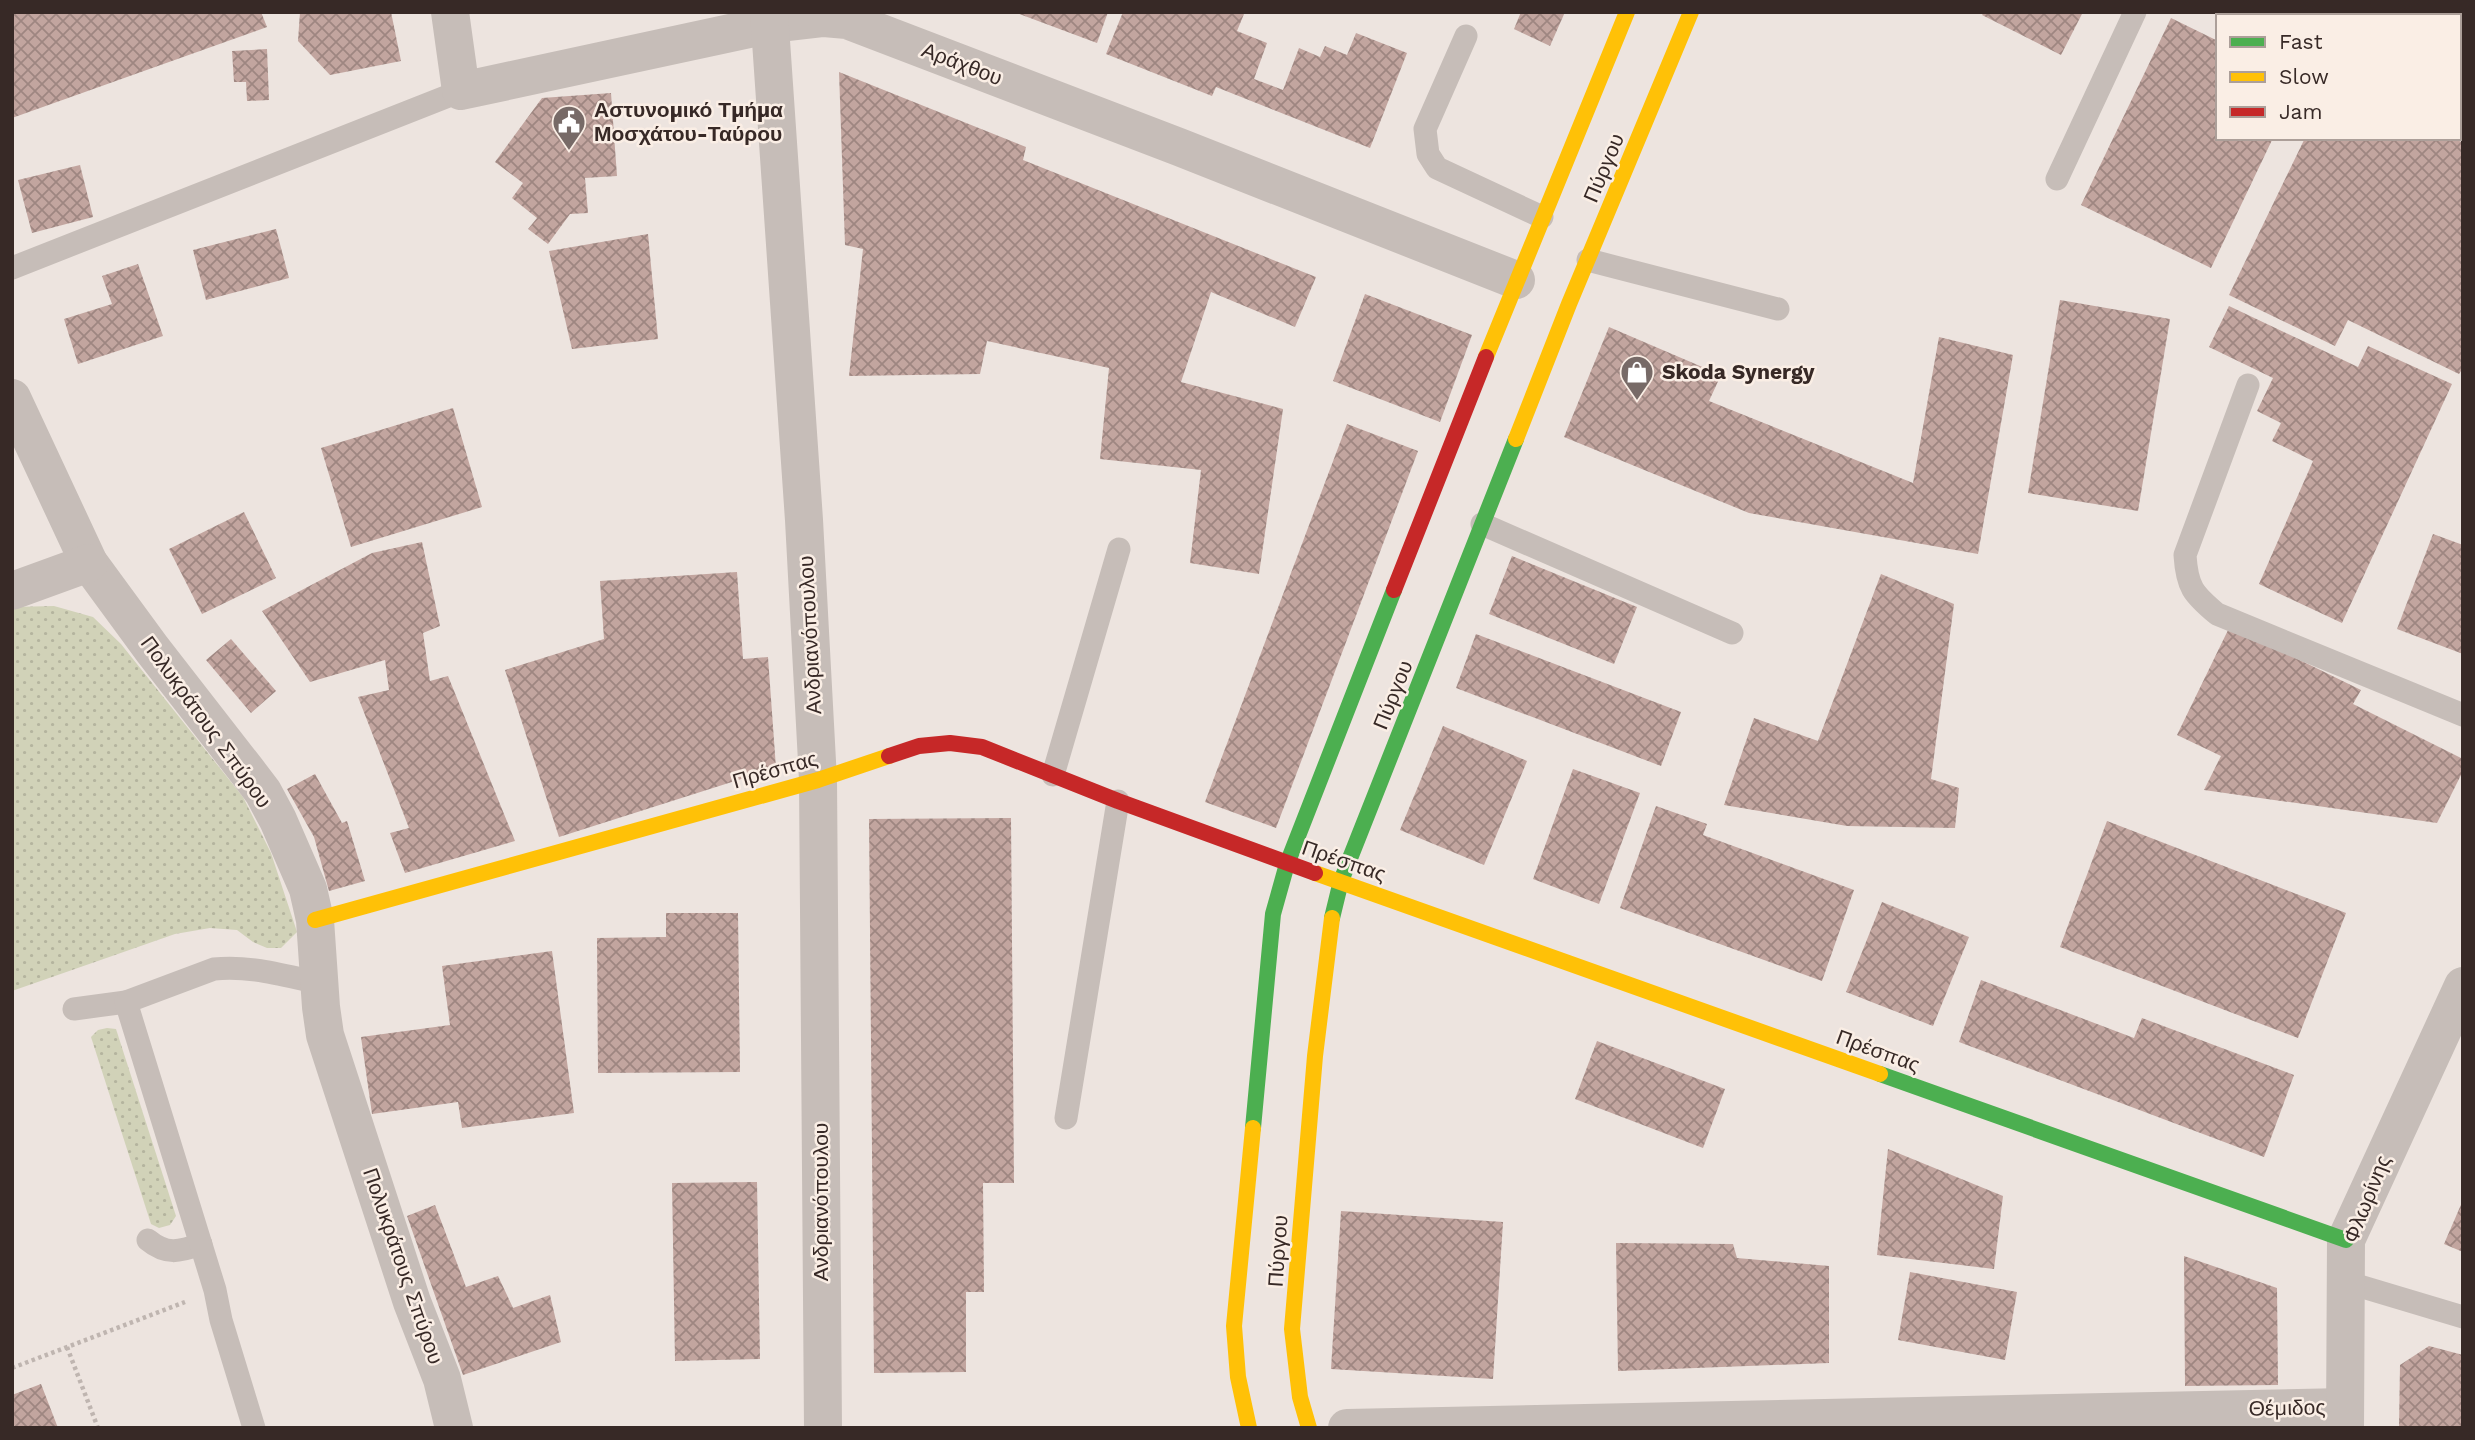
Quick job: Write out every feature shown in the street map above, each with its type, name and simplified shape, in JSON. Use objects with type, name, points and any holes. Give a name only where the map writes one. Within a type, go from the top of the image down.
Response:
[{"type":"street","points":[[450,12],[461,90]]},
{"type":"street","name":"Πύργου","points":[[1249,1428],[1238,1377],[1234,1326],[1273,914],[1287,864],[1516,280],[1627,12]]},
{"type":"street","name":"Πύργου","points":[[1310,1428],[1300,1397],[1292,1329],[1315,1056],[1332,916],[1341,881],[1588,260],[1691,12]]},
{"type":"street","name":"Αράχθου","points":[[461,90],[771,18],[846,20],[1516,280]]},
{"type":"street","name":"Ανδριανόπουλου","points":[[771,18],[818,780],[822,1428]]},
{"type":"street","name":"Πολυκράτους Σπύρου","points":[[12,398],[89,563],[262,792],[290,845],[308,889],[316,920],[325,1035],[412,1302],[442,1379],[454,1428]]},
{"type":"street","points":[[12,591],[89,563]]},
{"type":"street","name":"Πρέσπας","points":[[316,920],[818,780],[919,746],[950,743],[982,747],[1287,864],[2346,1240]]},
{"type":"street","name":"Φλωρίνης","points":[[2345,1417],[2346,1240],[2463,986]]},
{"type":"street","name":"Θέμιδος","points":[[1347,1428],[2345,1417]]},
{"type":"lane","points":[[2057,179],[2134,12]]},
{"type":"lane","points":[[1466,36],[1425,129],[1428,154],[1437,168],[1542,217]]},
{"type":"lane","points":[[12,268],[461,90]]},
{"type":"lane","points":[[1588,260],[1778,309]]},
{"type":"lane","points":[[2248,385],[2185,555],[2186,578],[2198,598],[2217,614],[2463,715]]},
{"type":"lane","points":[[1482,524],[1732,633]]},
{"type":"lane","points":[[1052,775],[1118,549]]},
{"type":"lane","points":[[1066,1118],[1118,801]]},
{"type":"lane","points":[[74,1009],[126,1002],[214,969],[253,969],[320,982]]},
{"type":"lane","points":[[126,1002],[215,1290],[221,1320],[254,1428]]},
{"type":"lane","points":[[148,1240],[166,1251],[176,1252],[201,1244]]},
{"type":"lane","points":[[2346,1282],[2463,1317]]},
{"type":"path","points":[[12,1368],[215,1290]]},
{"type":"path","points":[[67,1347],[98,1428]]},
{"type":"green space","points":[[54,606],[93,617],[121,644],[243,797],[271,853],[297,932],[281,948],[267,948],[237,930],[210,928],[175,934],[12,991],[12,607]]},
{"type":"green space","points":[[116,1029],[176,1216],[170,1225],[159,1228],[151,1224],[91,1037],[98,1030]]},
{"type":"building","points":[[12,12],[261,12],[267,27],[12,118]]},
{"type":"building","points":[[300,12],[391,12],[401,61],[330,75],[298,41]]},
{"type":"building","points":[[1014,12],[1108,12],[1097,43]]},
{"type":"building","points":[[1123,12],[1244,14],[1237,31],[1267,43],[1254,79],[1283,90],[1299,48],[1320,57],[1325,46],[1347,55],[1356,33],[1407,53],[1370,148],[1216,87],[1212,96],[1106,54]]},
{"type":"building","points":[[1521,12],[1565,12],[1550,46],[1514,29]]},
{"type":"building","points":[[1984,12],[2083,12],[2061,55],[1982,15]]},
{"type":"building","points":[[2171,18],[2216,40],[2216,140],[2272,140],[2211,268],[2081,205]]},
{"type":"building","points":[[267,49],[269,100],[247,101],[246,82],[234,82],[232,51]]},
{"type":"building","points":[[839,72],[1026,147],[1023,160],[1316,277],[1295,327],[1211,292],[1181,382],[1283,409],[1259,574],[1190,563],[1201,470],[1100,459],[1109,368],[987,341],[980,374],[849,376],[863,249],[845,245]]},
{"type":"building","points":[[611,93],[617,176],[585,178],[588,213],[570,214],[548,244],[528,229],[537,218],[512,198],[523,183],[495,162],[542,98]]},
{"type":"building","points":[[2304,140],[2458,140],[2463,143],[2463,368],[2459,374],[2348,320],[2335,346],[2229,295]]},
{"type":"building","points":[[80,165],[93,217],[32,233],[18,180]]},
{"type":"building","points":[[276,229],[289,278],[206,300],[193,250]]},
{"type":"building","points":[[648,234],[658,339],[572,349],[549,251]]},
{"type":"building","points":[[138,264],[163,336],[78,364],[64,319],[112,304],[102,276]]},
{"type":"building","points":[[1365,294],[1472,335],[1440,422],[1333,381]]},
{"type":"building","points":[[2060,300],[2170,319],[2138,511],[2028,493]]},
{"type":"building","points":[[2229,306],[2358,367],[2368,346],[2452,384],[2342,623],[2259,584],[2313,461],[2272,441],[2281,423],[2257,411],[2273,378],[2209,347]]},
{"type":"building","points":[[1609,327],[1721,375],[1709,401],[1913,483],[1939,337],[2013,355],[1978,554],[1749,513],[1564,437]]},
{"type":"building","points":[[453,408],[482,507],[351,547],[321,448]]},
{"type":"building","points":[[1347,424],[1418,451],[1276,828],[1205,802]]},
{"type":"building","points":[[244,512],[276,578],[202,614],[169,549]]},
{"type":"building","points":[[2433,534],[2463,545],[2463,654],[2397,629]]},
{"type":"building","points":[[422,542],[440,626],[423,633],[430,681],[448,676],[515,841],[405,873],[390,833],[409,828],[358,697],[389,690],[385,660],[310,682],[262,611],[372,553]]},
{"type":"building","points":[[1512,556],[1637,607],[1614,664],[1489,614]]},
{"type":"building","points":[[737,572],[743,659],[768,657],[776,768],[559,837],[505,670],[604,639],[600,581]]},
{"type":"building","points":[[1881,574],[1954,604],[1931,779],[1959,788],[1955,828],[1847,826],[1724,805],[1754,718],[1818,741]]},
{"type":"building","points":[[2230,626],[2361,690],[2353,704],[2463,759],[2463,771],[2437,823],[2204,790],[2221,756],[2177,735]]},
{"type":"building","points":[[1476,634],[1681,712],[1661,766],[1456,688]]},
{"type":"building","points":[[231,639],[276,691],[251,713],[206,660]]},
{"type":"building","points":[[1443,726],[1527,761],[1484,865],[1400,830]]},
{"type":"building","points":[[1573,769],[1640,793],[1599,904],[1533,879]]},
{"type":"building","points":[[315,774],[342,823],[347,821],[365,881],[329,891],[314,837],[287,789]]},
{"type":"building","points":[[1656,806],[1707,824],[1703,835],[1854,890],[1822,981],[1620,908]]},
{"type":"building","points":[[1011,818],[1014,1183],[983,1183],[984,1292],[966,1292],[966,1372],[874,1373],[869,819]]},
{"type":"building","points":[[2107,821],[2346,913],[2298,1038],[2060,947]]},
{"type":"building","points":[[1882,902],[1969,937],[1933,1026],[1846,992]]},
{"type":"building","points":[[666,913],[738,913],[740,1072],[598,1073],[597,938],[666,937]]},
{"type":"building","points":[[552,951],[574,1113],[462,1128],[458,1102],[372,1114],[361,1037],[450,1025],[442,966]]},
{"type":"building","points":[[1981,980],[2134,1038],[2142,1018],[2294,1075],[2264,1157],[1959,1042]]},
{"type":"building","points":[[1597,1041],[1725,1089],[1703,1148],[1575,1099]]},
{"type":"building","points":[[1888,1149],[2003,1196],[1994,1269],[1877,1255]]},
{"type":"building","points":[[757,1182],[760,1359],[675,1361],[672,1183]]},
{"type":"building","points":[[2463,1200],[2463,1252],[2444,1244]]},
{"type":"building","points":[[435,1205],[466,1287],[498,1276],[513,1308],[550,1295],[561,1342],[463,1375],[407,1216]]},
{"type":"building","points":[[1341,1211],[1503,1222],[1493,1379],[1331,1369]]},
{"type":"building","points":[[1616,1243],[1733,1244],[1737,1258],[1829,1266],[1829,1363],[1618,1371]]},
{"type":"building","points":[[2184,1256],[2277,1288],[2278,1385],[2185,1386]]},
{"type":"building","points":[[1910,1272],[2017,1292],[2005,1360],[1898,1340]]},
{"type":"building","points":[[2429,1346],[2463,1355],[2463,1428],[2399,1428],[2400,1365]]},
{"type":"building","points":[[41,1384],[58,1428],[12,1428],[12,1395]]},
{"type":"traffic: fast","points":[[1332,918],[1341,881],[1516,439]]},
{"type":"traffic: fast","points":[[1253,1128],[1273,914],[1287,864],[1394,590]]},
{"type":"traffic: fast","points":[[1880,1074],[2346,1240]]},
{"type":"traffic: slow","points":[[1486,357],[1627,12]]},
{"type":"traffic: slow","points":[[1516,439],[1569,304],[1691,12]]},
{"type":"traffic: slow","points":[[315,920],[818,780],[889,756]]},
{"type":"traffic: slow","points":[[1315,873],[1880,1074]]},
{"type":"traffic: slow","points":[[1309,1428],[1300,1397],[1292,1329],[1315,1056],[1332,918]]},
{"type":"traffic: slow","points":[[1249,1428],[1238,1377],[1234,1326],[1253,1128]]},
{"type":"traffic: jam","points":[[2372,12],[2376,14]]},
{"type":"traffic: jam","points":[[1394,590],[1486,357]]},
{"type":"traffic: jam","points":[[889,756],[919,746],[950,743],[982,747],[1118,801],[1315,873]]},
{"type":"place","name":"Αστυνομικό Τμήμα Μοσχάτου-Ταύρου","points":[[569,152]]},
{"type":"place","name":"Skoda Synergy","points":[[1637,402]]}]
